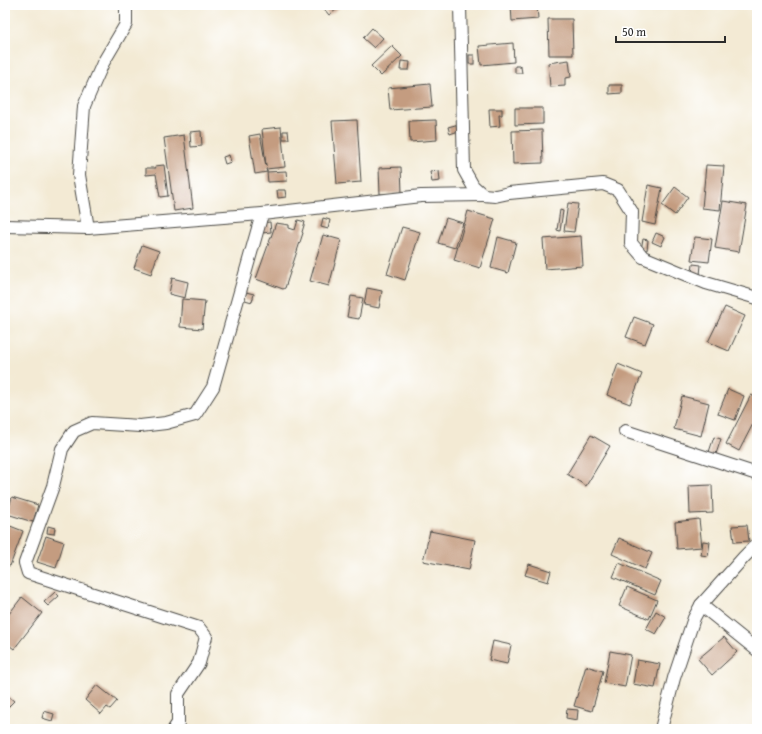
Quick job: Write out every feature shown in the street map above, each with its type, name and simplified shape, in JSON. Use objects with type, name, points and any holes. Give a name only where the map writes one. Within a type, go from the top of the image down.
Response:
[{"type":"street","points":[[88,228],[79,175],[84,106],[103,63],[126,24],[126,5]]},
{"type":"street","points":[[460,5],[464,170],[473,186],[483,195]]},
{"type":"street","points":[[5,226],[88,228],[262,214],[421,196],[496,196],[509,192],[604,184],[618,190],[632,212],[631,243],[642,257],[706,283],[757,298]]},
{"type":"street","points":[[174,729],[178,724],[178,694],[199,663],[206,637],[199,628],[28,573],[26,563],[53,486],[62,449],[74,431],[92,423],[146,425],[166,423],[195,414],[213,387],[262,214]]},
{"type":"street","points":[[625,431],[757,474]]},
{"type":"street","points":[[661,729],[674,678],[694,618],[701,605],[757,544]]},
{"type":"street","points":[[701,605],[757,650]]},
{"type":"building","points":[[321,5],[343,5],[329,15]]},
{"type":"building","points":[[511,5],[537,5],[538,19],[512,21]]},
{"type":"building","points":[[548,19],[572,19],[573,55],[549,55]]},
{"type":"building","points":[[372,28],[383,38],[374,48],[363,38]]},
{"type":"building","points":[[513,43],[514,62],[481,65],[479,46]]},
{"type":"building","points":[[392,46],[402,56],[381,76],[371,66]]},
{"type":"building","points":[[469,55],[474,55],[474,64],[469,64]]},
{"type":"building","points":[[569,60],[571,77],[565,78],[565,86],[550,87],[548,63]]},
{"type":"building","points":[[401,61],[410,62],[409,70],[400,70]]},
{"type":"building","points":[[515,66],[521,67],[522,73],[515,73]]},
{"type":"building","points":[[430,84],[432,107],[390,110],[388,88]]},
{"type":"building","points":[[609,85],[622,85],[622,93],[609,94]]},
{"type":"building","points":[[515,108],[543,108],[543,124],[515,125]]},
{"type":"building","points":[[489,109],[502,109],[502,115],[499,115],[500,126],[490,127]]},
{"type":"building","points":[[357,120],[361,182],[337,184],[332,121]]},
{"type":"building","points":[[436,120],[437,140],[410,142],[409,121]]},
{"type":"building","points":[[459,124],[461,130],[450,134],[448,127]]},
{"type":"building","points":[[281,127],[285,167],[266,169],[267,172],[255,174],[249,136],[260,134],[266,166],[262,129]]},
{"type":"building","points":[[542,130],[543,163],[513,164],[512,131]]},
{"type":"building","points":[[201,131],[202,146],[191,147],[190,132]]},
{"type":"building","points":[[283,131],[288,131],[289,139],[283,139]]},
{"type":"building","points":[[184,135],[193,208],[174,211],[164,138]]},
{"type":"building","points":[[229,155],[231,162],[225,164],[223,157]]},
{"type":"building","points":[[164,165],[168,196],[160,197],[156,174],[146,175],[146,168],[156,168],[155,166]]},
{"type":"building","points":[[706,165],[724,166],[720,210],[702,208]]},
{"type":"building","points":[[401,167],[402,193],[380,194],[379,168]]},
{"type":"building","points":[[286,171],[287,181],[268,182],[267,172]]},
{"type":"building","points":[[439,171],[440,181],[432,182],[430,172]]},
{"type":"building","points":[[648,185],[662,188],[655,225],[642,222]]},
{"type":"building","points":[[675,187],[688,197],[675,215],[662,205]]},
{"type":"building","points":[[277,190],[285,190],[286,197],[278,198]]},
{"type":"building","points":[[723,201],[747,205],[739,252],[715,248]]},
{"type":"building","points":[[568,203],[578,204],[574,232],[564,231]]},
{"type":"building","points":[[560,210],[563,211],[560,231],[557,230]]},
{"type":"building","points":[[468,211],[495,219],[480,268],[454,260]]},
{"type":"building","points":[[323,218],[330,220],[328,229],[321,227]]},
{"type":"building","points":[[446,218],[463,223],[455,248],[438,243]]},
{"type":"building","points":[[298,220],[305,222],[303,233],[285,288],[283,289],[256,279],[276,223],[289,225],[289,228],[295,230]]},
{"type":"building","points":[[270,222],[271,232],[262,233],[261,223]]},
{"type":"building","points":[[402,227],[420,232],[405,280],[387,274]]},
{"type":"building","points":[[656,233],[665,237],[661,246],[652,242]]},
{"type":"building","points":[[323,235],[341,240],[329,286],[310,281]]},
{"type":"building","points":[[581,236],[583,266],[545,269],[543,239]]},
{"type":"building","points":[[498,237],[516,242],[508,273],[491,268]]},
{"type":"building","points":[[695,237],[712,239],[709,262],[691,260]]},
{"type":"building","points":[[643,239],[648,240],[647,250],[641,250]]},
{"type":"building","points":[[142,245],[159,251],[151,274],[134,268]]},
{"type":"building","points":[[693,264],[701,265],[700,275],[692,274]]},
{"type":"building","points":[[172,278],[188,282],[185,298],[169,294]]},
{"type":"building","points":[[367,288],[382,291],[379,308],[364,305]]},
{"type":"building","points":[[246,292],[254,294],[252,302],[245,300]]},
{"type":"building","points":[[351,296],[363,298],[359,319],[347,317]]},
{"type":"building","points":[[182,299],[205,301],[202,329],[180,327]]},
{"type":"building","points":[[725,307],[745,316],[729,351],[708,342]]},
{"type":"building","points":[[634,317],[653,324],[645,344],[626,337]]},
{"type":"building","points":[[618,364],[642,374],[630,404],[607,395]]},
{"type":"building","points":[[728,389],[744,396],[735,420],[718,414]]},
{"type":"building","points":[[751,395],[757,398],[757,416],[739,451],[726,444]]},
{"type":"building","points":[[682,396],[709,403],[701,436],[674,429]]},
{"type":"building","points":[[591,435],[610,446],[586,486],[567,474]]},
{"type":"building","points":[[714,437],[721,439],[715,457],[708,455]]},
{"type":"building","points":[[712,485],[713,513],[690,514],[689,486]]},
{"type":"building","points":[[12,497],[38,505],[33,522],[7,514]]},
{"type":"building","points":[[699,519],[702,547],[677,549],[675,522]]},
{"type":"building","points":[[5,524],[23,531],[10,566],[5,564]]},
{"type":"building","points":[[747,525],[749,541],[734,542],[732,526]]},
{"type":"building","points":[[48,526],[55,528],[54,534],[47,533]]},
{"type":"building","points":[[430,531],[475,540],[469,570],[423,561]]},
{"type":"building","points":[[46,536],[64,542],[56,568],[37,562]]},
{"type":"building","points":[[619,538],[652,553],[645,569],[612,554]]},
{"type":"building","points":[[703,541],[710,542],[708,556],[701,555]]},
{"type":"building","points":[[619,563],[661,581],[655,595],[613,577]]},
{"type":"building","points":[[529,564],[551,571],[548,582],[525,575]]},
{"type":"building","points":[[627,587],[657,600],[649,619],[619,606]]},
{"type":"building","points":[[55,592],[59,596],[48,606],[44,602]]},
{"type":"building","points":[[22,597],[42,613],[14,649],[5,642],[5,619]]},
{"type":"building","points":[[656,611],[666,617],[656,634],[646,629]]},
{"type":"building","points":[[724,637],[737,652],[712,675],[698,659]]},
{"type":"building","points":[[493,641],[511,645],[507,664],[489,660]]},
{"type":"building","points":[[610,651],[631,655],[625,687],[604,683]]},
{"type":"building","points":[[637,660],[660,664],[655,688],[633,684]]},
{"type":"building","points":[[586,666],[603,671],[592,711],[574,706]]},
{"type":"building","points":[[97,685],[117,701],[110,709],[107,707],[101,714],[85,700]]},
{"type":"building","points":[[8,696],[14,701],[7,708],[5,707],[5,698]]},
{"type":"building","points":[[567,709],[578,710],[577,720],[566,718]]},
{"type":"building","points":[[44,711],[54,714],[52,721],[42,718]]}]
